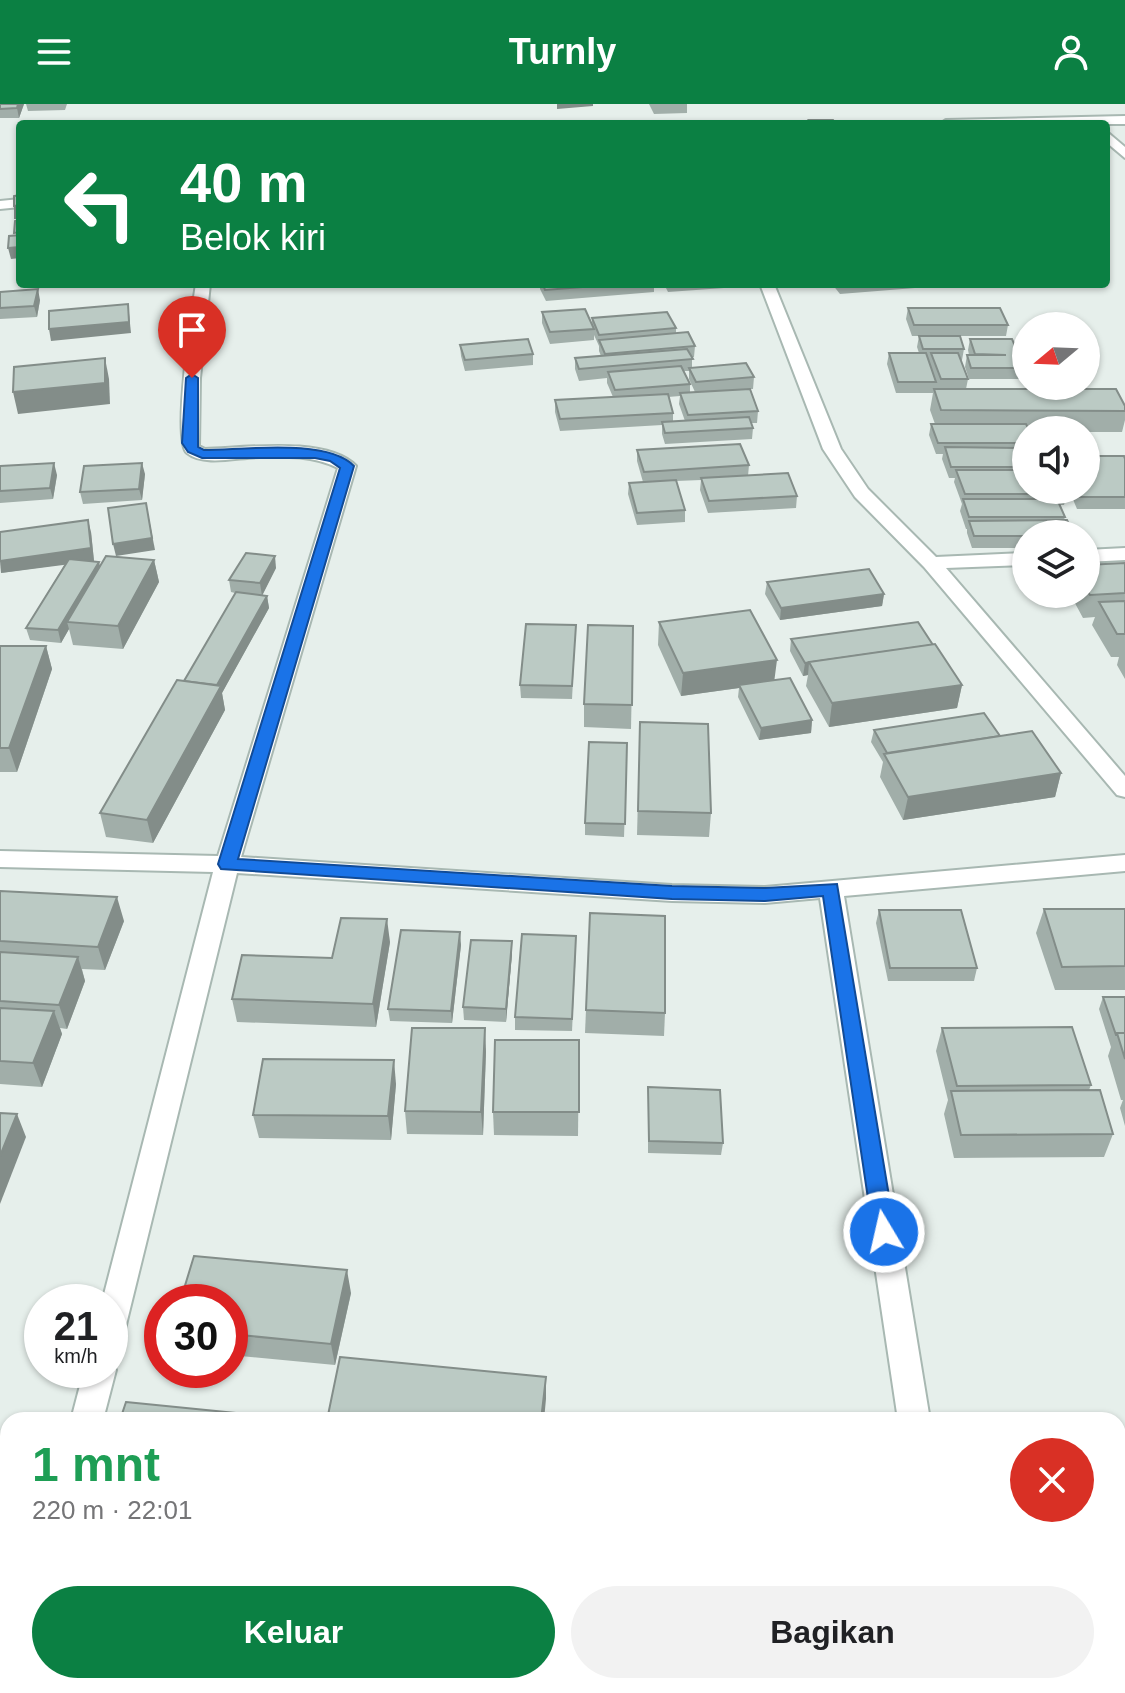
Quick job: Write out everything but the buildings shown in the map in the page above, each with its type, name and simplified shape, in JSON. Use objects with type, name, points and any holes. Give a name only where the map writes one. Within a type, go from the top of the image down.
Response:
[{"type":"street","points":[[1110,139],[1125,154]]},
{"type":"street","points":[[121,1284],[227,864],[347,466],[335,457],[315,454],[202,454],[192,449],[189,443],[192,378],[203,288]]},
{"type":"street","points":[[769,288],[832,449],[861,493],[931,563],[1125,790]]},
{"type":"street","points":[[1100,555],[1125,554]]},
{"type":"street","points":[[931,563],[1012,560]]},
{"type":"street","points":[[0,859],[227,864],[672,893],[765,895],[1125,863]]},
{"type":"street","points":[[831,889],[913,1412]]},
{"type":"street","points":[[89,1412],[95,1388]]},
{"type":"route","points":[[192,378],[189,443],[192,449],[202,454],[315,454],[335,457],[347,466],[227,864],[672,893],[765,895],[831,889],[884,1232]]}]
